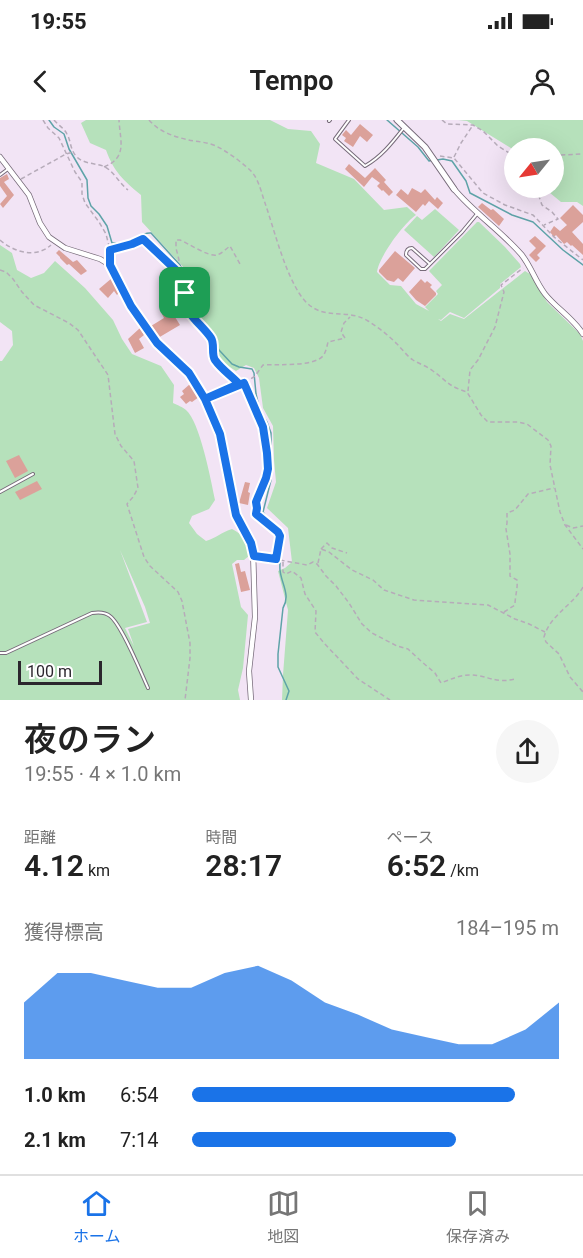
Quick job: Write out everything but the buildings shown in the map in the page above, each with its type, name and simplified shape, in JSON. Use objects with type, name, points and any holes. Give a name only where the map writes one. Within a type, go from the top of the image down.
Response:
[{"type":"street","points":[[397,120],[404,129],[420,141],[454,189],[520,253],[543,291],[583,334]]},
{"type":"street","points":[[0,157],[29,195],[44,229],[55,242],[110,265],[148,333],[189,373],[205,399],[220,434],[236,515],[251,543],[254,556],[255,616],[249,671],[252,700]]},
{"type":"lane","points":[[348,120],[335,139],[365,166],[374,161],[404,129]]},
{"type":"lane","points":[[0,175],[8,169]]},
{"type":"lane","points":[[430,264],[412,248],[406,251],[406,255],[425,269],[430,264],[462,232],[478,213]]},
{"type":"lane","points":[[0,492],[33,474]]},
{"type":"lane","points":[[0,653],[6,653],[92,612],[101,612],[110,616],[120,629],[148,688]]},
{"type":"path","points":[[43,120],[59,138],[82,182],[85,203],[106,234],[110,250],[110,265]]},
{"type":"path","points":[[54,120],[66,132],[72,153],[80,160],[104,166],[128,190]]},
{"type":"path","points":[[104,166],[112,163],[121,150],[119,120]]},
{"type":"path","points":[[149,120],[164,132],[178,138],[216,146],[252,172],[259,184],[281,250],[300,295],[314,309],[324,313],[362,317],[397,343],[413,361],[431,369],[453,388],[467,392]]},
{"type":"path","points":[[154,125],[155,120]]},
{"type":"path","points":[[442,120],[447,123],[473,125],[504,150]]},
{"type":"path","points":[[454,158],[473,125]]},
{"type":"path","points":[[18,181],[66,154],[72,153]]},
{"type":"path","points":[[564,155],[583,154]]},
{"type":"path","points":[[433,157],[454,158],[483,193],[505,205],[533,215],[554,237],[583,260]]},
{"type":"path","points":[[540,198],[542,205],[558,219],[543,226]]},
{"type":"path","points":[[110,250],[143,239],[175,265],[182,280],[184,300],[189,312],[212,340],[213,357],[239,384]]},
{"type":"path","points":[[0,240],[14,250],[28,253],[45,250],[55,242]]},
{"type":"path","points":[[175,265],[179,260],[176,240],[214,255],[218,255],[230,246],[240,264]]},
{"type":"path","points":[[528,263],[501,285],[504,292],[495,327],[478,360],[470,370],[467,392],[488,422],[526,424],[548,440],[551,446],[550,465],[560,512],[565,525],[583,549]]},
{"type":"path","points":[[0,270],[13,279],[34,305],[78,330],[108,375],[115,434],[121,446],[134,461],[138,488],[128,504],[141,548],[150,566],[178,592],[182,601],[190,643],[185,700]]},
{"type":"path","points":[[205,399],[251,379],[263,365],[300,363],[319,358],[323,355],[328,342],[345,338],[341,332],[344,323],[351,316]]},
{"type":"path","points":[[244,383],[263,427],[267,453],[268,469],[256,502],[256,514],[280,536],[278,559]]},
{"type":"path","points":[[502,613],[515,605],[518,585],[517,580],[510,576],[507,513],[515,510],[528,494],[555,488]]},
{"type":"path","points":[[565,525],[573,528],[583,526]]},
{"type":"path","points":[[318,564],[321,549],[327,543],[332,548],[347,553]]},
{"type":"path","points":[[321,549],[329,552],[352,570],[373,580],[384,590],[414,600],[488,605],[545,632]]},
{"type":"path","points":[[254,556],[307,565],[313,562],[318,564],[349,603],[362,624],[372,633],[408,649],[435,673],[441,683],[467,675],[497,681],[515,679]]},
{"type":"path","points":[[284,561],[283,572],[286,574],[292,572],[301,578],[304,594],[316,611],[315,632],[358,679],[390,700]]},
{"type":"path","points":[[583,587],[554,620],[544,636],[546,642],[559,654],[570,677],[583,692]]},
{"type":"green space","points":[[86,120],[270,120],[288,129],[311,131],[320,144],[316,163],[354,179],[384,210],[407,207],[416,215],[392,241],[377,272],[390,285],[401,286],[416,304],[429,311],[425,307],[438,294],[436,291],[442,285],[429,271],[479,222],[505,247],[521,267],[464,318],[450,312],[441,320],[438,319],[441,321],[450,314],[464,319],[525,271],[530,274],[547,302],[580,334],[583,341],[583,700],[282,700],[288,610],[278,571],[292,562],[288,528],[267,508],[276,482],[273,426],[263,408],[259,378],[254,368],[246,365],[236,371],[222,362],[217,355],[215,336],[196,311],[187,271],[142,222],[141,195],[120,175],[106,150],[90,143],[81,123]]},
{"type":"green space","points":[[458,120],[583,120],[583,206],[577,202],[561,202],[556,198],[564,198],[564,138],[504,138],[504,144],[467,121]]},
{"type":"green space","points":[[435,209],[459,230],[434,257],[404,230],[417,216],[422,220]]},
{"type":"green space","points":[[0,245],[12,253],[17,270],[31,278],[44,273],[55,261],[85,288],[113,320],[132,354],[161,366],[174,385],[173,403],[186,410],[196,426],[215,500],[209,509],[192,516],[189,523],[206,541],[232,529],[243,537],[247,546],[249,556],[232,564],[241,607],[248,615],[243,668],[238,690],[240,700],[0,700],[0,361],[13,345],[12,331],[0,322]],"holes":[[[120,550],[150,623],[128,629],[134,646],[125,628],[147,622]]]},
{"type":"waterway","points":[[49,120],[64,134],[69,149],[87,180],[91,206],[107,226],[112,243],[130,242],[143,234],[151,233],[180,265],[188,285],[194,313],[214,339],[219,350],[232,364],[252,369],[254,373],[260,411],[271,433],[271,480],[263,512],[282,531],[280,570],[286,598],[283,608],[278,667],[289,691],[286,700]]},
{"type":"waterway","points":[[387,120],[418,147],[429,161],[433,160]]},
{"type":"waterway","points":[[437,160],[452,161],[466,181],[470,193],[512,215],[533,222],[583,265]]},
{"type":"route","points":[[185,293],[182,280],[174,266],[143,239],[110,250],[110,265],[148,333],[183,366],[205,399],[244,383],[263,427],[267,453],[268,469],[256,502],[256,514],[275,528],[280,536],[276,559],[254,556],[254,550],[247,534],[238,521],[220,434],[205,399],[239,384],[213,357],[212,340],[189,312],[184,300],[185,293]]}]
